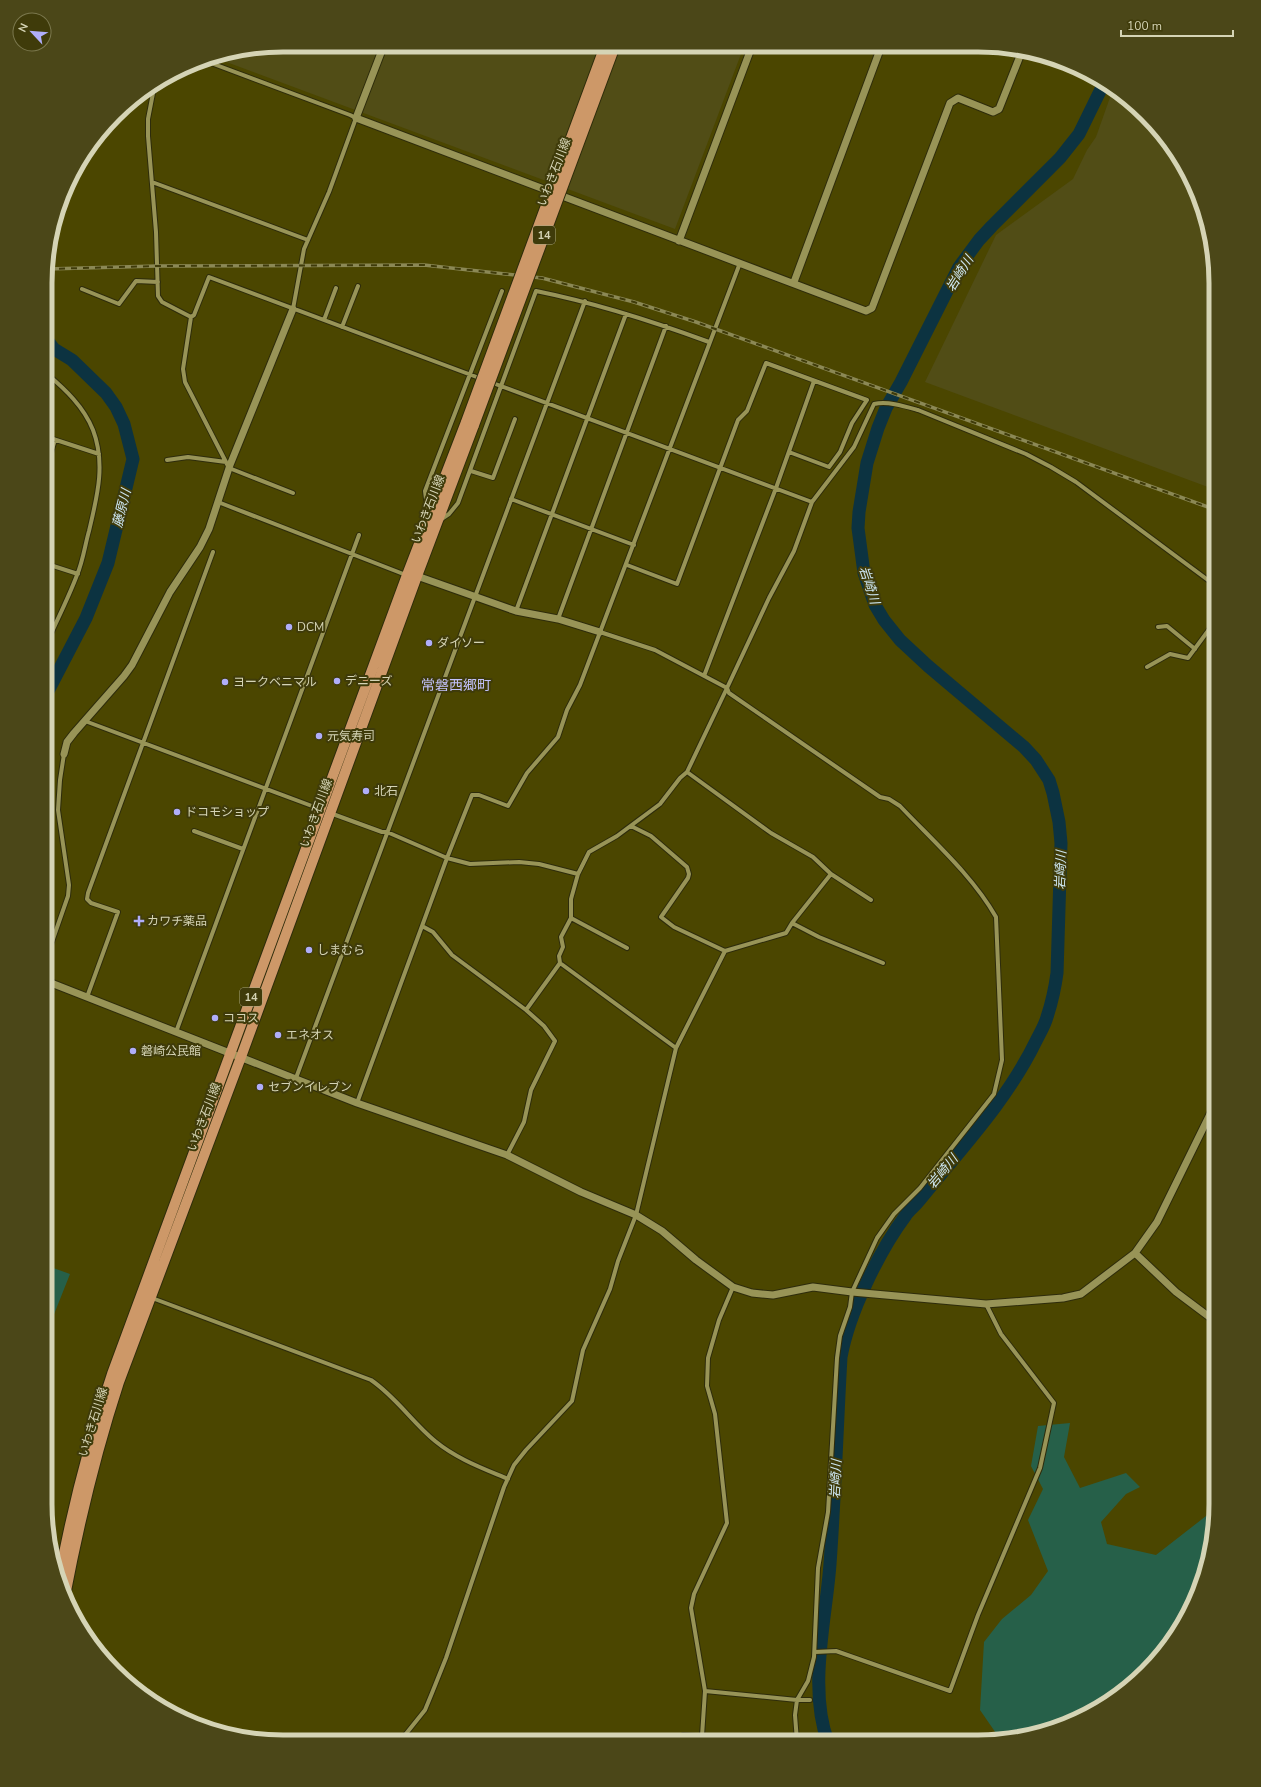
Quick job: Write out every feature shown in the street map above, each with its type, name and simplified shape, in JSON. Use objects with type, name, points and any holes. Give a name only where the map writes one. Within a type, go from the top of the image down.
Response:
[{"type":"main road","name":"いわき石川線","points":[[470,424],[603,52]]},
{"type":"main road","name":"いわき石川線","points":[[67,1585],[81,1514],[101,1437],[146,1296],[230,1053],[325,811],[412,576],[613,52]]},
{"type":"main road","name":"いわき石川線","points":[[61,1567],[69,1525],[90,1442],[112,1374],[146,1296],[241,1057],[325,811]]},
{"type":"street","points":[[52,941],[68,896],[69,885],[58,810],[60,780],[67,742],[132,665],[170,592],[200,547],[209,529],[228,465],[293,309],[300,268],[308,240],[329,192],[381,52]]},
{"type":"street","points":[[679,241],[750,52]]},
{"type":"street","points":[[794,282],[879,52]]},
{"type":"street","points":[[212,63],[679,241],[794,282],[866,311],[872,308],[950,103],[958,98],[993,112],[999,109],[1020,56]]},
{"type":"street","points":[[153,92],[148,119],[148,136],[158,296],[162,302],[191,317]]},
{"type":"street","points":[[152,182],[308,240]]},
{"type":"street","points":[[358,1103],[422,926],[451,858],[472,795],[479,795],[508,806],[527,773],[558,737],[567,710],[580,685],[627,565],[671,449],[709,342],[740,263]]},
{"type":"street","points":[[228,465],[184,376],[191,317],[194,315],[209,278],[812,502]]},
{"type":"street","points":[[82,289],[119,304],[136,281],[158,282]]},
{"type":"street","points":[[342,327],[358,286]]},
{"type":"street","points":[[324,320],[336,288]]},
{"type":"street","points":[[502,291],[471,375],[425,491],[433,521],[449,514],[458,503],[536,291],[585,301],[666,326],[709,342]]},
{"type":"street","points":[[296,1078],[585,301]]},
{"type":"street","points":[[516,611],[626,314]]},
{"type":"street","points":[[558,620],[666,326]]},
{"type":"street","points":[[627,565],[677,584],[738,420],[747,411],[766,363],[867,400],[852,424],[840,452],[829,467],[789,452]]},
{"type":"street","points":[[52,379],[70,395],[84,413],[93,429],[100,454],[101,471],[98,491],[78,574],[52,632]]},
{"type":"street","points":[[704,676],[776,488],[814,381]]},
{"type":"street","points":[[526,1010],[560,963],[560,956],[564,947],[562,937],[570,918],[571,899],[578,874],[589,852],[617,836],[660,804],[680,778],[687,772],[769,598],[794,551],[812,502],[854,447],[874,404],[880,403],[903,406],[918,410],[1026,454],[1051,467],[1076,482],[1209,581]]},
{"type":"street","points":[[471,471],[493,478],[515,419]]},
{"type":"street","points":[[52,439],[100,454]]},
{"type":"street","points":[[52,449],[55,440]]},
{"type":"street","points":[[167,460],[188,457],[228,465],[293,493]]},
{"type":"street","points":[[511,499],[634,545]]},
{"type":"street","points":[[218,502],[352,554],[474,598],[516,611],[558,620],[600,632],[655,650],[727,688],[729,693],[880,797],[889,799],[900,806],[964,874],[987,901],[996,917],[1002,1060],[994,1094],[920,1188],[894,1214],[877,1238],[855,1292],[840,1336],[837,1358],[828,1512],[818,1568],[815,1652],[813,1667],[808,1681],[796,1700],[794,1715],[796,1735]]},
{"type":"street","points":[[176,1032],[359,535]]},
{"type":"street","points":[[87,997],[118,912],[91,902],[87,899],[88,892],[213,552]]},
{"type":"street","points":[[52,566],[78,574]]},
{"type":"street","points":[[1158,627],[1166,626],[1195,649]]},
{"type":"street","points":[[1148,666],[1170,654],[1188,658],[1209,630]]},
{"type":"street","points":[[85,721],[470,864],[519,862],[539,864],[578,874]]},
{"type":"street","points":[[687,772],[771,832],[813,857],[831,874],[871,900]]},
{"type":"street","points":[[631,826],[651,836],[687,867],[689,874],[688,878],[661,917],[674,927],[725,951],[786,933],[792,923],[831,874]]},
{"type":"street","points":[[194,831],[243,849]]},
{"type":"street","points":[[570,918],[627,948]]},
{"type":"street","points":[[792,923],[819,937],[882,964]]},
{"type":"street","points":[[422,926],[433,932],[452,955],[526,1010],[544,1026],[554,1041],[531,1090],[524,1122],[507,1154]]},
{"type":"street","points":[[405,1735],[424,1710],[432,1693],[446,1658],[514,1465],[572,1401],[583,1350],[610,1289],[618,1261],[636,1215],[676,1048],[725,951]]},
{"type":"street","points":[[560,963],[676,1048]]},
{"type":"street","points":[[52,983],[358,1103],[507,1154],[581,1192],[636,1215],[662,1231],[696,1260],[733,1286],[752,1293],[773,1295],[813,1287],[986,1304],[1063,1298],[1081,1294],[1134,1253],[1158,1222],[1209,1116]]},
{"type":"street","points":[[1134,1253],[1176,1292],[1209,1317]]},
{"type":"street","points":[[702,1735],[705,1691],[691,1608],[694,1594],[727,1523],[715,1414],[707,1386],[708,1358],[719,1320],[733,1286]]},
{"type":"street","points":[[146,1296],[371,1380],[385,1390],[434,1441],[458,1458],[508,1479]]},
{"type":"street","points":[[815,1652],[836,1651],[950,1691],[978,1615],[1040,1468],[1054,1403],[1001,1334],[986,1304]]},
{"type":"street","points":[[705,1691],[810,1700]]},
{"type":"shaded area","points":[[268,52],[742,52],[675,229],[222,60],[238,56]]},
{"type":"shaded area","points":[[1111,95],[1130,109],[1152,131],[1178,168],[1197,209],[1205,238],[1209,268],[1209,487],[925,382],[996,235],[1073,179],[1087,150],[1096,137]]},
{"type":"green space","points":[[52,1268],[70,1274],[52,1319]]},
{"type":"green space","points":[[1070,1423],[1064,1457],[1080,1488],[1126,1473],[1140,1487],[1126,1494],[1101,1522],[1107,1544],[1156,1555],[1209,1514],[1209,1519],[1205,1549],[1197,1578],[1178,1619],[1152,1656],[1130,1678],[1106,1696],[1080,1711],[1052,1723],[1023,1731],[997,1734],[980,1710],[984,1642],[1002,1619],[1031,1595],[1048,1571],[1028,1520],[1043,1489],[1031,1466],[1038,1426]]},
{"type":"waterway","name":"岩崎川","points":[[826,1735],[819,1700],[820,1654],[830,1564],[841,1357],[845,1340],[866,1283],[896,1230],[907,1213],[918,1202],[982,1125],[997,1105],[1024,1063],[1045,1023],[1052,1000],[1057,973],[1061,843],[1059,822],[1049,780],[1036,760],[1024,747],[928,666],[900,640],[884,620],[875,605],[864,573],[858,528],[859,512],[867,463],[886,408],[901,382],[959,267],[979,240],[1060,158],[1079,134],[1101,88]]},
{"type":"waterway","name":"藤原川","points":[[52,346],[72,360],[106,393],[116,407],[124,424],[133,459],[108,563],[86,618],[52,683]]},
{"type":"railway","points":[[52,269],[157,266],[424,265],[542,278],[634,302],[696,322],[1209,507]]},
{"type":"place","name":"DCM","points":[[289,627]]},
{"type":"place","name":"ダイソー","points":[[429,643]]},
{"type":"place","name":"デニーズ","points":[[337,681]]},
{"type":"place","name":"ヨークベニマル","points":[[225,682]]},
{"type":"place","name":"元気寿司","points":[[319,736]]},
{"type":"place","name":"北石","points":[[366,791]]},
{"type":"place","name":"ドコモショップ","points":[[177,812]]},
{"type":"place","name":"カワチ薬品","points":[[139,921]]},
{"type":"place","name":"しまむら","points":[[309,950]]},
{"type":"place","name":"ココス","points":[[215,1018]]},
{"type":"place","name":"エネオス","points":[[278,1035]]},
{"type":"place","name":"磐崎公民館","points":[[133,1051]]},
{"type":"place","name":"セブンイレブン","points":[[260,1087]]},
{"type":"district","name":"常磐西郷町","points":[[456,685]]}]
